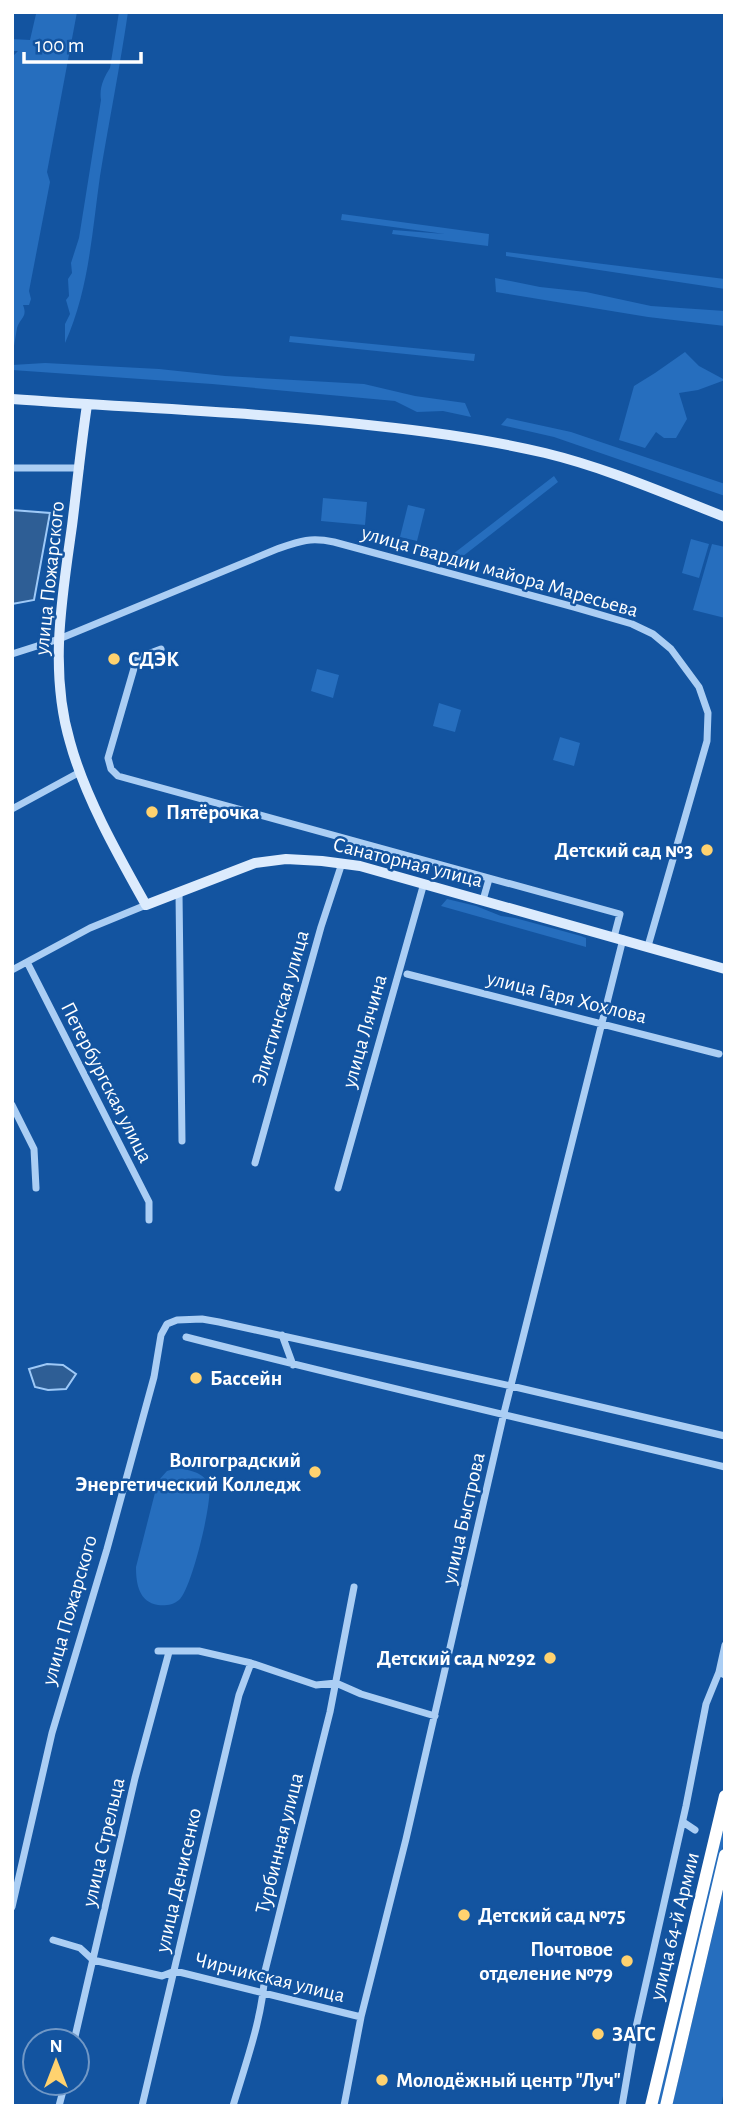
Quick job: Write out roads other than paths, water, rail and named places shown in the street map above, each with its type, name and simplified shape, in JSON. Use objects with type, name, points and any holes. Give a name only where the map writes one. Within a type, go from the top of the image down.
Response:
[{"type":"highway","name":"улица 64-й Армии","points":[[651,2106],[725,1796]]},
{"type":"highway","name":"улица 64-й Армии","points":[[666,2106],[725,1855]]},
{"type":"street","points":[[12,399],[293,416],[432,432],[576,461],[725,517]]},
{"type":"street","name":"улица Пожарского","points":[[87,405],[59,639],[62,708],[69,742],[80,772],[146,905]]},
{"type":"street","points":[[12,468],[80,468]]},
{"type":"street","name":"улица гвардии майора Маресьева","points":[[12,653],[59,639],[277,549],[313,539],[334,542],[555,601],[646,630],[664,642],[695,681],[706,705],[709,725],[707,741],[648,946]]},
{"type":"street","points":[[161,649],[137,658],[108,758],[113,773],[620,914],[618,938]]},
{"type":"street","points":[[12,809],[80,772]]},
{"type":"street","name":"Санаторная улица","points":[[12,970],[90,928],[146,905],[255,863],[286,859],[360,866],[725,969]]},
{"type":"street","name":"Элистинская улица","points":[[255,1163],[342,863]]},
{"type":"street","points":[[483,900],[489,879]]},
{"type":"street","name":"улица Лячина","points":[[338,1188],[424,883]]},
{"type":"street","points":[[179,892],[182,1141]]},
{"type":"street","name":"улица Быстрова","points":[[344,2106],[361,2017],[435,1716],[511,1386],[602,1024],[618,938]]},
{"type":"street","name":"Петербургская улица","points":[[27,962],[149,1202],[149,1220]]},
{"type":"street","name":"улица Гаря Хохлова","points":[[407,974],[719,1054]]},
{"type":"street","points":[[12,1105],[34,1149],[36,1188]]},
{"type":"street","name":"улица Пожарского","points":[[12,1907],[52,1733],[111,1536],[154,1377],[160,1335],[167,1324],[177,1320],[202,1319],[282,1335]]},
{"type":"street","points":[[282,1335],[725,1436]]},
{"type":"street","points":[[282,1335],[293,1365]]},
{"type":"street","points":[[186,1337],[293,1365],[725,1467]]},
{"type":"street","name":"Турбинная улица","points":[[233,2106],[264,1992],[265,1971],[336,1682],[354,1587]]},
{"type":"street","points":[[622,2106],[634,2036],[706,1704],[722,1674],[725,1645]]},
{"type":"street","points":[[158,1651],[199,1651],[251,1663],[316,1685],[336,1682],[361,1694],[435,1716]]},
{"type":"street","name":"улица Стрельца","points":[[77,2027],[135,1778],[169,1652]]},
{"type":"street","name":"улица Денисенко","points":[[142,2106],[239,1695],[251,1663]]},
{"type":"street","points":[[682,1822],[695,1830]]},
{"type":"street","name":"Чирчикская улица","points":[[53,1940],[80,1948],[93,1959],[162,1976],[175,1972],[361,2017]]},
{"type":"place","name":"СДЭК","points":[[114,659]]},
{"type":"place","name":"Пятёрочка","points":[[152,812]]},
{"type":"place","name":"Детский сад №3","points":[[707,850]]},
{"type":"place","name":"Бассейн","points":[[196,1378]]},
{"type":"place","name":"Волгоградский Энергетический Колледж","points":[[315,1472]]},
{"type":"place","name":"Детский сад №292","points":[[550,1658]]},
{"type":"place","name":"Детский сад №75","points":[[464,1915]]},
{"type":"place","name":"Почтовое отделение №79","points":[[627,1961]]},
{"type":"place","name":"ЗАГС","points":[[598,2034]]},
{"type":"place","name":"Молодёжный центр \"Луч\"","points":[[382,2080]]}]
